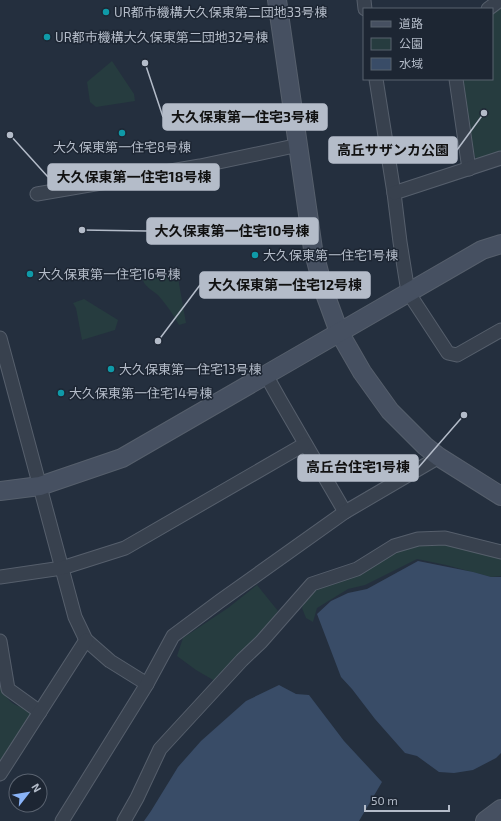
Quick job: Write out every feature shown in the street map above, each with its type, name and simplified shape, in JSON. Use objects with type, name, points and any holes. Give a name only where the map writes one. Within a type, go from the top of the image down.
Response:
[{"type":"street","points":[[277,0],[314,249],[324,291],[339,332],[362,372],[390,411],[425,446],[439,457],[501,496]]},
{"type":"street","points":[[489,8],[500,0]]},
{"type":"street","points":[[376,80],[408,292],[448,352],[457,355],[501,330]]},
{"type":"street","points":[[456,80],[469,169]]},
{"type":"street","points":[[37,194],[200,166],[299,145]]},
{"type":"street","points":[[394,193],[501,158]]},
{"type":"street","points":[[0,492],[40,486],[122,458],[482,250],[501,244]]},
{"type":"street","points":[[0,338],[75,617],[86,640],[110,661],[147,684]]},
{"type":"street","points":[[266,375],[345,512]]},
{"type":"street","points":[[0,577],[62,568],[125,548],[305,444]]},
{"type":"street","points":[[62,821],[147,684],[173,636],[345,512],[439,457]]},
{"type":"street","points":[[124,821],[137,798],[160,749],[242,660],[261,642],[312,584],[357,569],[394,546],[418,539],[445,538],[501,552]]},
{"type":"street","points":[[0,640],[8,689],[40,712]]},
{"type":"street","points":[[0,774],[86,640]]},
{"type":"street","points":[[485,821],[501,809]]},
{"type":"green space","points":[[501,8],[501,153],[481,160],[476,159],[471,146],[461,80],[493,80],[493,13]]},
{"type":"green space","points":[[112,61],[134,94],[135,101],[96,107],[90,102],[87,82]]},
{"type":"green space","points":[[177,272],[186,323],[179,325],[164,302],[147,286],[143,280],[161,274]]},
{"type":"green space","points":[[84,299],[118,320],[115,330],[82,340],[76,308],[73,303]]},
{"type":"green space","points":[[429,541],[473,550],[492,557],[501,557],[501,576],[491,577],[417,559],[365,585],[348,589],[317,608],[313,622],[306,618],[302,608],[305,600],[313,592],[388,554]]},
{"type":"green space","points":[[257,585],[278,611],[259,637],[215,681],[196,670],[177,656],[183,638],[228,608]]},
{"type":"green space","points":[[0,679],[8,699],[16,705],[29,709],[31,715],[0,769]]},
{"type":"water","points":[[418,561],[491,577],[501,577],[501,753],[496,758],[473,770],[454,773],[439,772],[417,756],[405,753],[341,677],[317,614],[331,601],[348,593],[367,589]]},
{"type":"water","points":[[279,685],[296,694],[309,695],[344,741],[382,782],[359,821],[144,821],[178,767],[201,741],[246,701]]},
{"type":"place","name":"UR都市機構大久保東第二団地33号棟","points":[[106,12]]},
{"type":"place","name":"UR都市機構大久保東第二団地32号棟","points":[[47,37]]},
{"type":"place","name":"大久保東第一住宅3号棟","points":[[145,63]]},
{"type":"place","name":"高丘サザンカ公園","points":[[484,113]]},
{"type":"place","name":"大久保東第一住宅8号棟","points":[[122,133]]},
{"type":"place","name":"大久保東第一住宅18号棟","points":[[10,135]]},
{"type":"place","name":"大久保東第一住宅10号棟","points":[[82,230]]},
{"type":"place","name":"大久保東第一住宅1号棟","points":[[255,255]]},
{"type":"place","name":"大久保東第一住宅16号棟","points":[[30,274]]},
{"type":"place","name":"大久保東第一住宅12号棟","points":[[158,341]]},
{"type":"place","name":"大久保東第一住宅13号棟","points":[[111,369]]},
{"type":"place","name":"大久保東第一住宅14号棟","points":[[61,393]]},
{"type":"place","name":"高丘台住宅1号棟","points":[[464,415]]}]
